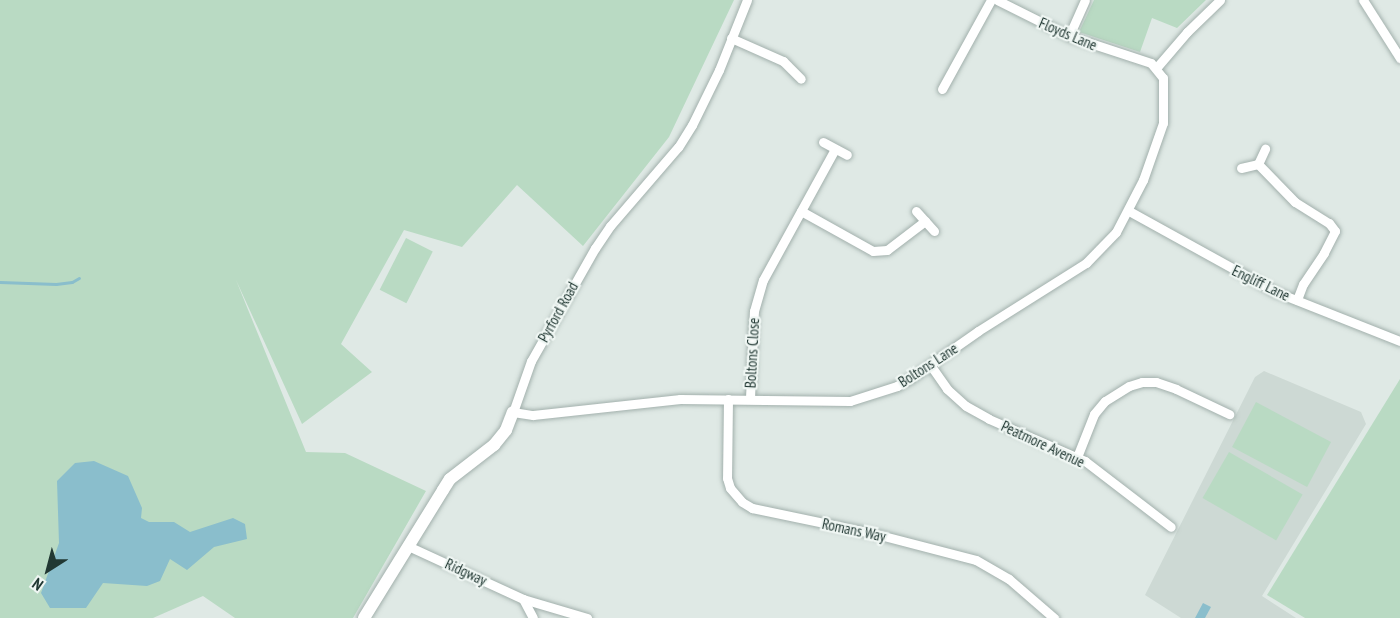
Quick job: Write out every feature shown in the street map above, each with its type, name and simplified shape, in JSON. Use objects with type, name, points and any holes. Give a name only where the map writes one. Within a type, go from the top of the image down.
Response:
[{"type":"street","name":"Pyrford Road","points":[[364,618],[450,480],[494,445],[506,430],[531,361],[582,269],[610,226],[678,147],[692,125],[747,0]]},
{"type":"street","points":[[942,89],[991,0]]},
{"type":"street","name":"Floyds Lane","points":[[997,0],[1069,36],[1143,60],[1157,67]]},
{"type":"street","points":[[1069,36],[1085,0]]},
{"type":"street","points":[[1157,67],[1186,32],[1220,0]]},
{"type":"street","points":[[1363,0],[1400,58]]},
{"type":"street","points":[[731,38],[783,61],[801,79]]},
{"type":"street","name":"Boltons Lane","points":[[513,412],[533,415],[680,399],[750,398],[850,401],[897,386],[931,366],[978,331],[1086,263],[1108,240],[1129,211],[1143,180],[1163,123],[1165,88],[1157,67]]},
{"type":"street","points":[[823,142],[847,155]]},
{"type":"street","points":[[1258,164],[1265,148]]},
{"type":"street","name":"Boltons Close","points":[[750,398],[754,311],[763,280],[835,149]]},
{"type":"street","points":[[1242,168],[1258,164]]},
{"type":"street","points":[[1258,164],[1295,202],[1329,223],[1335,231],[1324,254],[1303,284],[1297,300]]},
{"type":"street","points":[[801,211],[873,251],[887,250],[925,221]]},
{"type":"street","points":[[916,211],[934,231]]},
{"type":"street","name":"Engliff Lane","points":[[1129,211],[1230,267],[1297,300],[1400,341]]},
{"type":"street","name":"Peatmore Avenue","points":[[931,366],[947,389],[966,406],[1001,425],[1077,457],[1171,527]]},
{"type":"street","points":[[1077,457],[1094,414],[1105,401],[1129,386],[1142,382],[1156,382],[1229,414]]},
{"type":"street","name":"Romans Way","points":[[729,399],[728,478],[730,488],[742,502],[752,508],[872,533],[976,560],[1010,579],[1054,618]]},
{"type":"street","points":[[1211,418],[1216,408]]},
{"type":"street","points":[[1154,528],[1161,520]]},
{"type":"street","name":"Ridgway","points":[[408,546],[523,599],[587,618]]},
{"type":"street","points":[[523,599],[533,618]]},
{"type":"shaded area","points":[[1264,371],[1361,412],[1366,424],[1262,596],[1296,618],[1181,618],[1145,595],[1255,377]]},
{"type":"green space","points":[[0,0],[734,0],[669,137],[583,246],[517,185],[462,247],[404,230],[341,344],[372,372],[302,424],[236,280],[306,452],[345,453],[426,491],[353,618],[235,618],[203,596],[153,618],[0,618]]},
{"type":"green space","points":[[1094,0],[1206,0],[1177,28],[1152,18],[1140,52],[1079,32]]},
{"type":"green space","points":[[406,238],[433,252],[406,303],[380,290]]},
{"type":"green space","points":[[1400,379],[1400,618],[1305,618],[1267,595]]},
{"type":"green space","points":[[1256,402],[1331,442],[1307,487],[1232,447]]},
{"type":"green space","points":[[1229,452],[1303,494],[1276,540],[1202,498]]},
{"type":"water","points":[[94,461],[128,476],[142,508],[141,518],[149,522],[174,522],[190,532],[233,518],[245,524],[247,539],[214,547],[187,570],[170,559],[160,581],[147,586],[103,583],[86,608],[50,608],[41,593],[59,543],[57,481],[75,463]]},
{"type":"water","points":[[1203,603],[1211,607],[1205,618],[1195,618]]},
{"type":"waterway","points":[[0,282],[56,284],[72,282],[79,278]]}]
